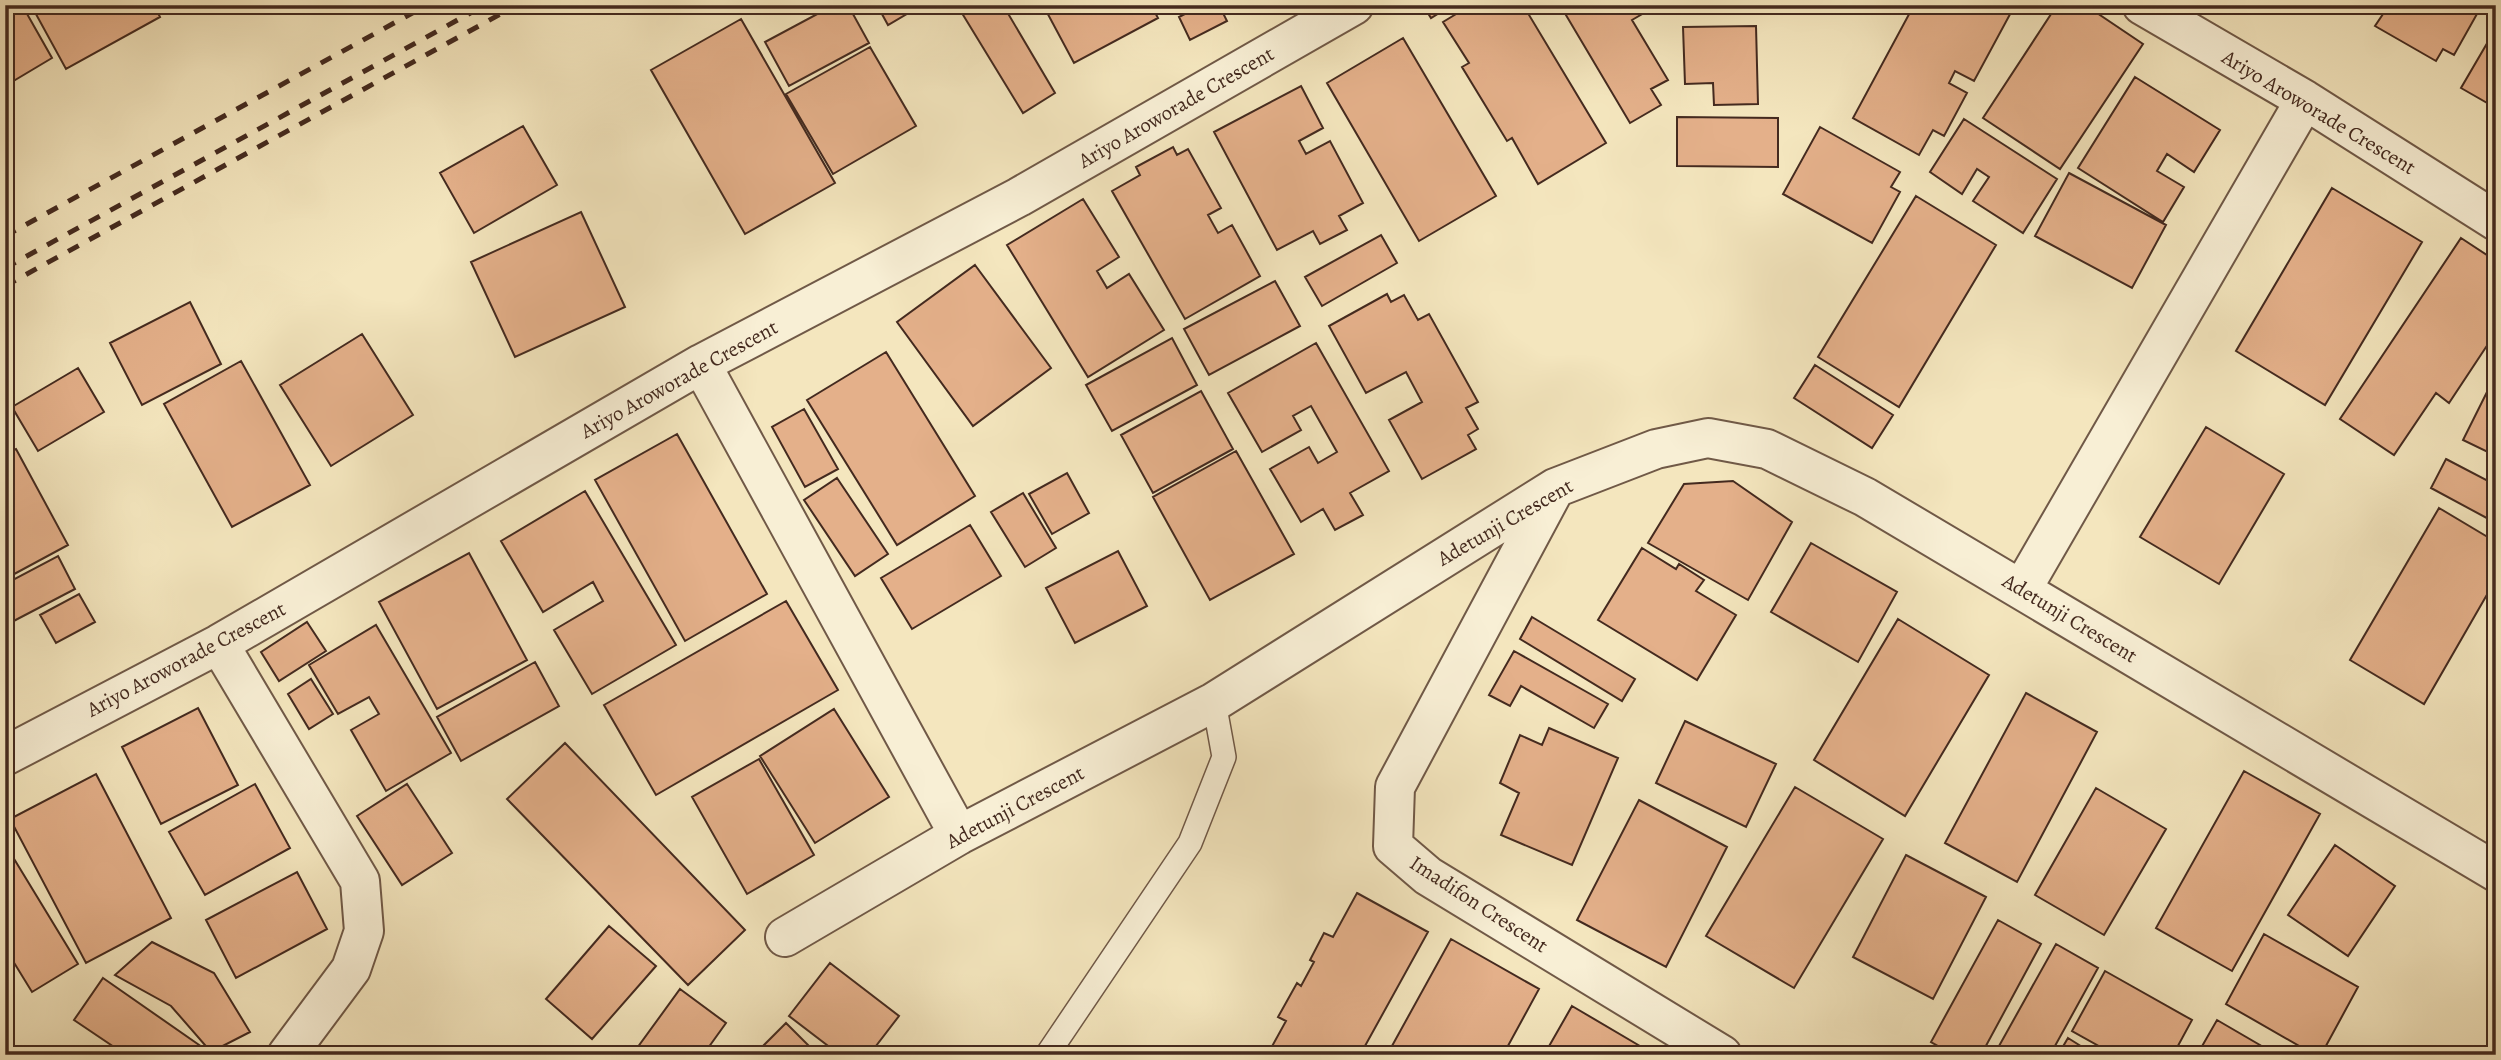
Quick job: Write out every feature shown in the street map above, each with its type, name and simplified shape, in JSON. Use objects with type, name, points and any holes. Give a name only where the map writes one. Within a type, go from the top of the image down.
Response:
[{"type":"street","name":"Ariyo Aroworade Crescent","points":[[5,756],[219,645],[701,364],[1019,197],[1354,5]]},
{"type":"street","name":"Ariyo Aroworade Crescent","points":[[2141,5],[2305,100],[2496,221]]},
{"type":"street","points":[[2022,589],[2305,100]]},
{"type":"street","points":[[701,364],[959,835]]},
{"type":"street","name":"Adetunji Crescent","points":[[785,937],[959,835],[1214,702],[1555,488],[1656,449],[1708,438],[1767,449],[1865,497],[2496,872]]},
{"type":"street","name":"Imadifon Crescent","points":[[1555,488],[1395,787],[1393,846],[1428,876],[1698,1049]]},
{"type":"street","points":[[219,645],[360,881],[364,931],[351,969],[286,1055]]},
{"type":"lane","points":[[1047,1055],[1190,843],[1224,757],[1214,702]]},
{"type":"building","points":[[5,5],[22,5],[52,58],[5,86]]},
{"type":"building","points":[[31,5],[154,5],[160,17],[66,69]]},
{"type":"building","points":[[834,5],[848,5],[869,43],[789,86],[765,42]]},
{"type":"building","points":[[877,5],[922,5],[888,25]]},
{"type":"building","points":[[957,5],[1003,5],[1055,93],[1023,113]]},
{"type":"building","points":[[1043,5],[1151,5],[1158,18],[1074,63]]},
{"type":"building","points":[[1202,5],[1219,5],[1227,21],[1190,40],[1179,17]]},
{"type":"building","points":[[1423,5],[1452,5],[1431,18]]},
{"type":"building","points":[[1471,5],[1523,5],[1606,143],[1538,184],[1512,138],[1507,141],[1462,67],[1469,63],[1443,22]]},
{"type":"building","points":[[1560,5],[1647,5],[1649,10],[1632,20],[1668,80],[1651,89],[1661,105],[1630,123]]},
{"type":"building","points":[[1914,5],[2015,5],[1974,81],[1955,71],[1949,83],[1967,93],[1944,136],[1933,130],[1919,155],[1853,118]]},
{"type":"building","points":[[2057,5],[2085,5],[2143,44],[2060,169],[1983,118]]},
{"type":"building","points":[[2482,5],[2454,55],[2443,49],[2436,61],[2375,26],[2383,14],[2372,7]]},
{"type":"building","points":[[741,19],[835,183],[745,234],[651,70]]},
{"type":"building","points":[[1756,26],[1758,104],[1714,105],[1713,83],[1685,84],[1683,27]]},
{"type":"building","points":[[2496,28],[2496,108],[2461,88]]},
{"type":"building","points":[[1403,38],[1496,196],[1419,241],[1327,83]]},
{"type":"building","points":[[870,47],[916,126],[833,174],[786,94]]},
{"type":"building","points":[[2135,77],[2220,130],[2194,172],[2167,154],[2157,171],[2184,187],[2163,222],[2078,168]]},
{"type":"building","points":[[1301,86],[1323,128],[1299,141],[1306,154],[1330,141],[1363,203],[1339,216],[1347,230],[1320,244],[1313,231],[1277,250],[1214,132]]},
{"type":"building","points":[[1677,117],[1778,118],[1778,167],[1677,166]]},
{"type":"building","points":[[1964,119],[2057,179],[2023,233],[1973,201],[1989,177],[1977,169],[1962,194],[1930,172]]},
{"type":"building","points":[[523,126],[557,185],[474,233],[440,173]]},
{"type":"building","points":[[1820,127],[1900,172],[1891,187],[1900,192],[1872,243],[1783,194]]},
{"type":"building","points":[[1173,147],[1177,155],[1188,149],[1221,208],[1208,215],[1218,233],[1232,225],[1260,276],[1185,319],[1112,191],[1140,175],[1136,167]]},
{"type":"building","points":[[2069,173],[2166,225],[2132,288],[2035,236]]},
{"type":"building","points":[[2332,188],[2422,242],[2325,405],[2236,351]]},
{"type":"building","points":[[1916,196],[1996,245],[1899,407],[1818,357]]},
{"type":"building","points":[[1083,199],[1119,257],[1097,271],[1107,288],[1129,274],[1164,330],[1088,377],[1007,245]]},
{"type":"building","points":[[581,212],[625,307],[515,357],[471,262]]},
{"type":"building","points":[[1381,235],[1397,263],[1322,306],[1305,277]]},
{"type":"building","points":[[2461,238],[2496,261],[2496,318],[2493,321],[2496,323],[2496,332],[2449,403],[2436,393],[2394,455],[2340,419]]},
{"type":"building","points":[[975,265],[1051,368],[973,426],[897,322]]},
{"type":"building","points":[[1275,281],[1300,326],[1209,375],[1184,329]]},
{"type":"building","points":[[1387,294],[1391,302],[1404,295],[1418,320],[1429,314],[1478,402],[1466,408],[1478,429],[1468,435],[1476,449],[1422,479],[1389,420],[1422,402],[1406,372],[1366,393],[1329,326]]},
{"type":"building","points":[[190,302],[221,364],[142,405],[110,343]]},
{"type":"building","points":[[362,334],[413,415],[331,466],[280,385]]},
{"type":"building","points":[[1172,338],[1197,385],[1112,431],[1086,385]]},
{"type":"building","points":[[1316,343],[1389,471],[1350,493],[1363,515],[1335,530],[1323,509],[1301,522],[1270,469],[1309,447],[1318,463],[1337,452],[1311,406],[1293,416],[1301,430],[1262,452],[1228,393]]},
{"type":"building","points":[[886,352],[975,496],[897,545],[807,400]]},
{"type":"building","points":[[241,361],[310,485],[232,527],[164,404]]},
{"type":"building","points":[[1815,365],[1893,415],[1872,448],[1794,398]]},
{"type":"building","points":[[78,368],[104,412],[38,451],[12,407]]},
{"type":"building","points":[[2496,374],[2496,456],[2463,440]]},
{"type":"building","points":[[1201,391],[1233,449],[1153,493],[1121,435]]},
{"type":"building","points":[[804,409],[838,469],[805,487],[772,427]]},
{"type":"building","points":[[2206,427],[2284,474],[2219,584],[2140,537]]},
{"type":"building","points":[[677,434],[767,594],[685,641],[595,480]]},
{"type":"building","points":[[16,449],[68,545],[5,579],[5,454]]},
{"type":"building","points":[[1236,451],[1294,554],[1210,600],[1153,497]]},
{"type":"building","points":[[2446,459],[2496,485],[2496,523],[2431,488]]},
{"type":"building","points":[[1067,473],[1089,513],[1052,534],[1029,494]]},
{"type":"building","points":[[837,478],[888,554],[855,576],[804,500]]},
{"type":"building","points":[[1733,481],[1792,522],[1748,600],[1648,543],[1684,484]]},
{"type":"building","points":[[585,491],[676,645],[592,694],[554,630],[603,601],[593,582],[543,612],[501,541]]},
{"type":"building","points":[[1023,493],[1056,548],[1025,567],[991,512]]},
{"type":"building","points":[[2439,508],[2496,542],[2496,579],[2424,704],[2350,660]]},
{"type":"building","points":[[970,525],[1001,576],[912,629],[881,578]]},
{"type":"building","points":[[1811,543],[1897,592],[1858,662],[1771,612]]},
{"type":"building","points":[[1642,548],[1676,569],[1679,564],[1704,580],[1696,591],[1736,615],[1697,680],[1598,620]]},
{"type":"building","points":[[1118,551],[1147,606],[1075,643],[1046,588]]},
{"type":"building","points":[[469,553],[527,660],[437,709],[379,602]]},
{"type":"building","points":[[58,556],[75,589],[6,625],[5,584]]},
{"type":"building","points":[[79,594],[95,622],[56,643],[40,615]]},
{"type":"building","points":[[786,601],[838,690],[656,795],[604,705]]},
{"type":"building","points":[[1532,617],[1635,679],[1622,701],[1520,639]]},
{"type":"building","points":[[1898,619],[1989,675],[1905,816],[1814,760]]},
{"type":"building","points":[[307,622],[326,651],[279,681],[261,652]]},
{"type":"building","points":[[376,625],[451,753],[386,791],[351,730],[379,714],[369,697],[338,714],[309,665]]},
{"type":"building","points":[[1514,651],[1608,704],[1594,728],[1521,686],[1510,706],[1489,695]]},
{"type":"building","points":[[535,662],[559,706],[461,761],[437,717]]},
{"type":"building","points":[[311,679],[333,714],[309,729],[288,694]]},
{"type":"building","points":[[2026,693],[2097,732],[2017,882],[1945,843]]},
{"type":"building","points":[[198,708],[238,785],[161,824],[122,747]]},
{"type":"building","points":[[834,709],[889,797],[815,843],[760,756]]},
{"type":"building","points":[[1685,721],[1776,764],[1746,827],[1656,783]]},
{"type":"building","points":[[1549,728],[1618,758],[1572,865],[1501,835],[1519,793],[1500,783],[1520,735],[1542,745]]},
{"type":"building","points":[[565,743],[745,930],[688,985],[507,799]]},
{"type":"building","points":[[759,759],[814,855],[747,894],[692,797]]},
{"type":"building","points":[[2244,771],[2320,814],[2232,971],[2156,928]]},
{"type":"building","points":[[96,774],[171,918],[86,963],[10,819]]},
{"type":"building","points":[[255,784],[290,848],[205,895],[169,832]]},
{"type":"building","points":[[407,784],[452,853],[402,885],[357,816]]},
{"type":"building","points":[[1795,787],[1883,839],[1794,988],[1706,936]]},
{"type":"building","points":[[2096,788],[2166,829],[2104,935],[2035,895]]},
{"type":"building","points":[[1639,800],[1727,847],[1666,967],[1577,920]]},
{"type":"building","points":[[5,844],[78,964],[32,992],[5,948]]},
{"type":"building","points":[[2335,845],[2395,886],[2348,956],[2288,915]]},
{"type":"building","points":[[1906,855],[1986,897],[1933,999],[1853,957]]},
{"type":"building","points":[[297,872],[327,929],[236,978],[206,920]]},
{"type":"building","points":[[1357,893],[1428,932],[1360,1055],[1278,1055],[1270,1050],[1286,1021],[1278,1017],[1297,983],[1301,986],[1314,962],[1310,960],[1324,933],[1333,937]]},
{"type":"building","points":[[1998,920],[2041,944],[1981,1055],[1954,1055],[1931,1042]]},
{"type":"building","points":[[609,926],[656,966],[592,1039],[546,999]]},
{"type":"building","points":[[2264,934],[2358,987],[2321,1055],[2315,1055],[2226,1004]]},
{"type":"building","points":[[1451,939],[1539,989],[1503,1055],[1387,1055]]},
{"type":"building","points":[[152,942],[214,973],[250,1032],[211,1052],[171,1006],[115,975]]},
{"type":"building","points":[[2056,944],[2098,968],[2050,1055],[1994,1055]]},
{"type":"building","points":[[830,963],[899,1016],[869,1055],[840,1055],[789,1016]]},
{"type":"building","points":[[2105,971],[2192,1020],[2173,1055],[2115,1055],[2072,1031]]},
{"type":"building","points":[[103,978],[202,1047],[197,1055],[126,1055],[74,1020]]},
{"type":"building","points":[[680,989],[726,1023],[703,1055],[632,1055]]},
{"type":"building","points":[[1572,1006],[1645,1049],[1641,1055],[1544,1055]]},
{"type":"building","points":[[2217,1020],[2277,1055],[2197,1055]]},
{"type":"building","points":[[786,1023],[818,1055],[754,1055]]},
{"type":"building","points":[[2068,1038],[2095,1055],[2058,1055]]},
{"type":"railway","points":[[5,236],[427,5]]},
{"type":"railway","points":[[5,268],[485,5]]},
{"type":"railway","points":[[5,286],[517,5]]}]
